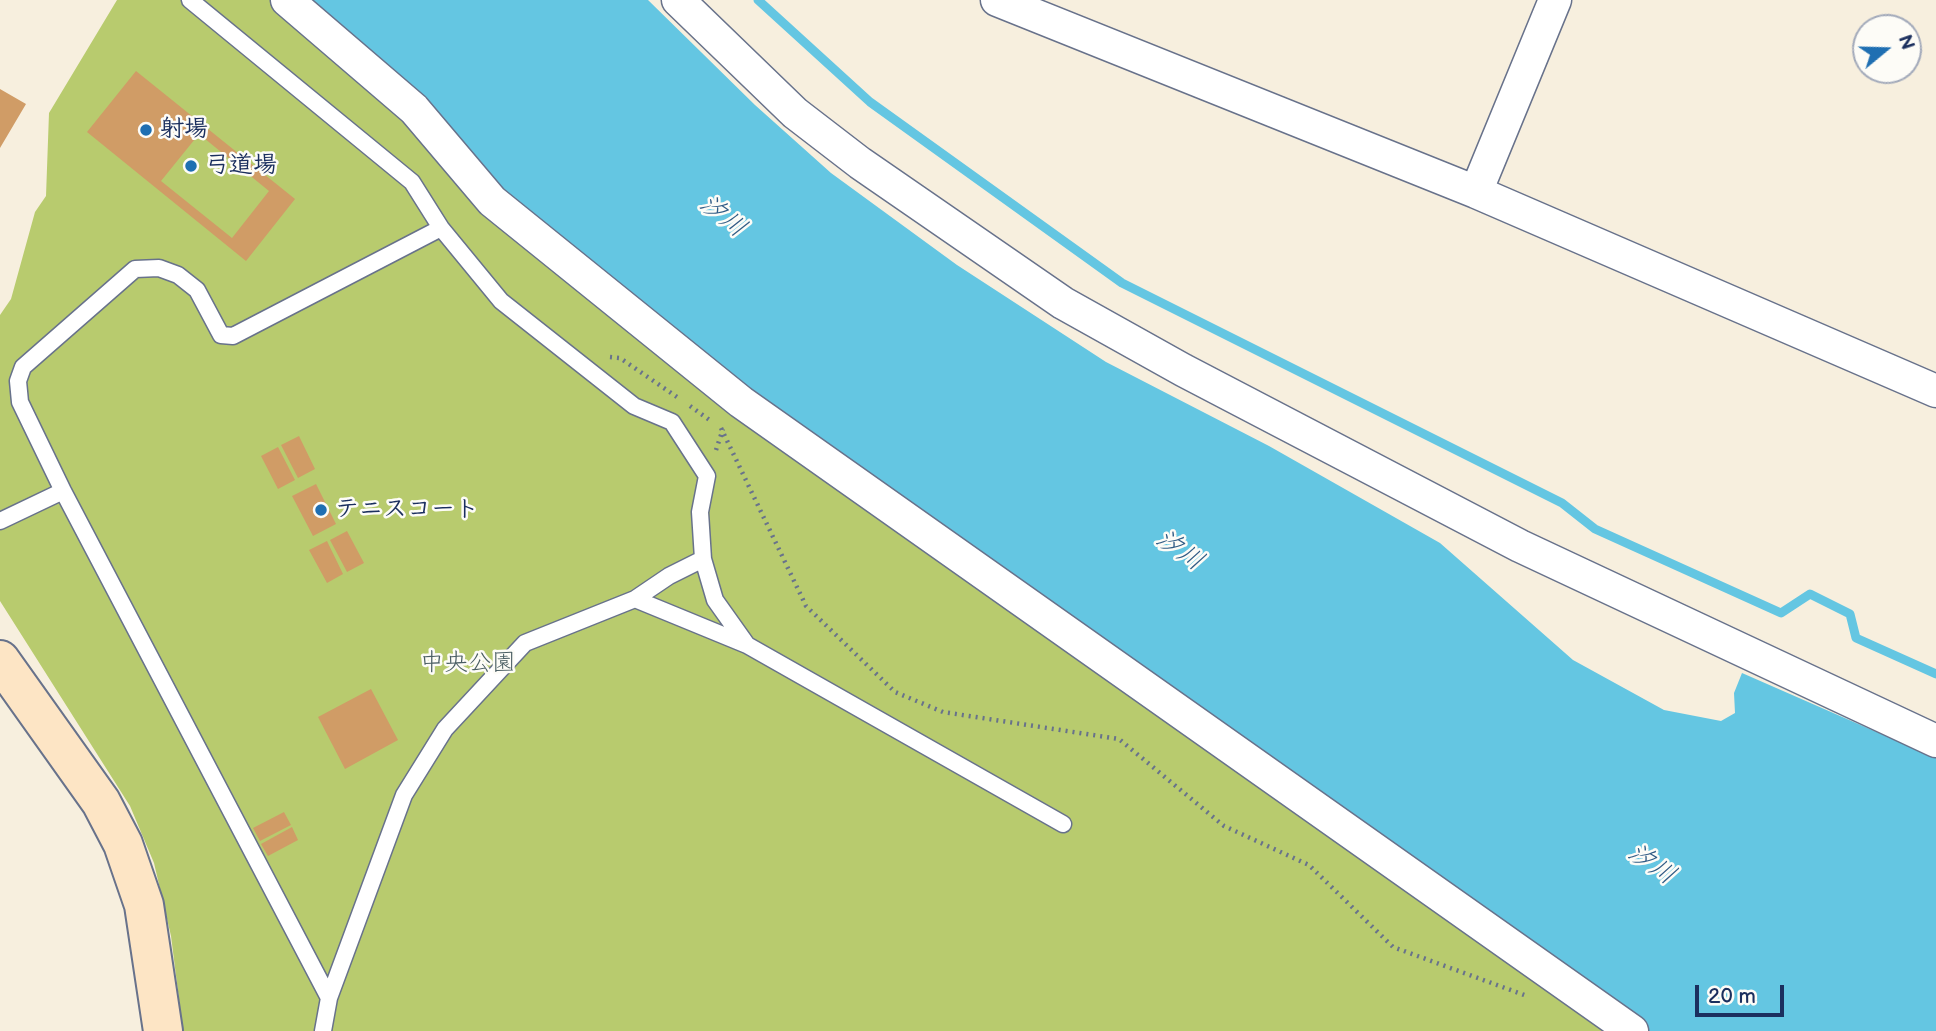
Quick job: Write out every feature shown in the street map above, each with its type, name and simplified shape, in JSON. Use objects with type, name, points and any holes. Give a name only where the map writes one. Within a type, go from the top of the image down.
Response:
[{"type":"street","points":[[287,0],[414,109],[492,201],[741,402],[1632,1031]]},
{"type":"street","points":[[678,0],[795,113],[860,163],[1063,303],[1183,370],[1520,546],[1936,741]]},
{"type":"street","points":[[997,0],[1476,192],[1936,391]]},
{"type":"street","points":[[1476,192],[1555,0]]},
{"type":"street","points":[[0,660],[102,802],[123,844],[144,905],[163,1031]]},
{"type":"lane","points":[[190,0],[412,181],[441,228],[501,302],[634,406],[672,422],[707,476],[700,512],[703,559],[715,600],[747,645]]},
{"type":"lane","points":[[329,998],[63,491],[20,402],[18,381],[23,367],[135,269],[159,268],[178,275],[197,290],[221,335],[233,336],[441,228]]},
{"type":"lane","points":[[0,521],[63,491]]},
{"type":"lane","points":[[323,1031],[329,998],[404,795],[445,729],[525,643],[635,599],[669,576],[703,559]]},
{"type":"lane","points":[[635,599],[747,645],[1063,824]]},
{"type":"path","points":[[561,350],[620,358],[723,429],[806,606],[895,692],[943,712],[1119,739],[1224,826],[1309,865],[1393,947],[1528,997],[1573,987]]},
{"type":"path","points":[[707,476],[723,429],[741,402]]},
{"type":"green space","name":"中央公園","points":[[117,0],[272,0],[1610,1031],[183,1031],[171,936],[154,863],[130,806],[0,601],[0,315],[11,299],[35,212],[46,196],[49,113]]},
{"type":"water","name":"汐川","points":[[302,0],[648,0],[755,105],[831,173],[957,265],[1106,362],[1269,446],[1440,543],[1573,660],[1664,710],[1721,721],[1735,713],[1734,693],[1742,673],[1936,758],[1936,1031],[1644,1031],[748,396],[490,188]]},
{"type":"building","name":"弓道場","points":[[136,71],[295,199],[246,261],[87,132]],"holes":[[[199,134],[269,191],[232,238],[161,181]]]},
{"type":"building","points":[[0,89],[26,104],[0,148]]},
{"type":"building","points":[[299,436],[315,469],[298,478],[281,445]]},
{"type":"building","points":[[278,447],[295,480],[278,489],[261,456]]},
{"type":"building","points":[[316,484],[336,524],[313,536],[292,496]]},
{"type":"building","points":[[347,531],[364,563],[347,572],[330,540]]},
{"type":"building","points":[[327,541],[343,574],[327,583],[309,550]]},
{"type":"building","points":[[371,689],[398,740],[345,769],[318,717]]},
{"type":"building","points":[[284,812],[291,825],[260,841],[253,828]]},
{"type":"building","points":[[292,827],[298,840],[268,856],[261,844]]},
{"type":"waterway","points":[[758,0],[870,102],[1122,283],[1562,503],[1595,529],[1781,613],[1810,594],[1850,614],[1856,638],[1936,674]]},
{"type":"place","name":"射場","points":[[146,130]]},
{"type":"place","name":"弓道場","points":[[191,166]]},
{"type":"place","name":"テニスコート","points":[[321,510]]}]
